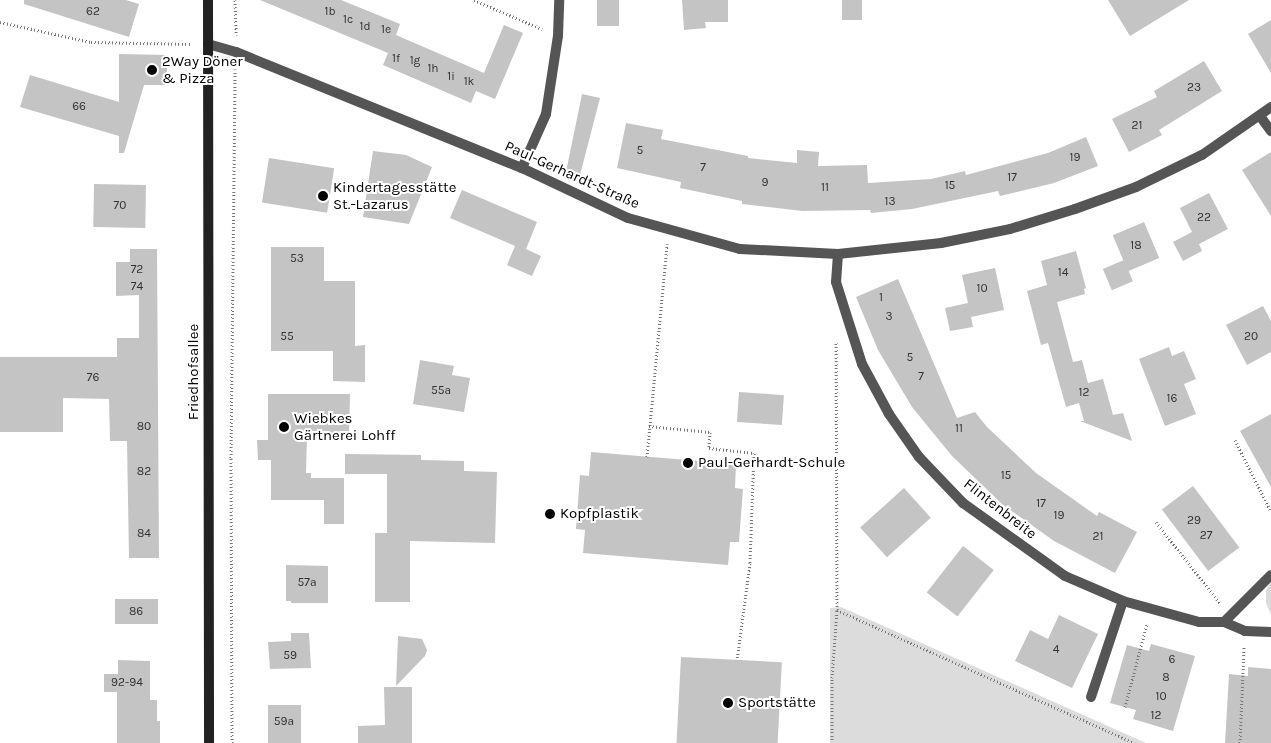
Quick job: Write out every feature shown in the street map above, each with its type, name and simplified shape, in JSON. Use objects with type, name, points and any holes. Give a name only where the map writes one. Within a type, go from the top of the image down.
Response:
[{"type":"street","name":"Friedhofsallee","points":[[208,0],[208,743]]},
{"type":"street","points":[[522,168],[546,114],[558,36],[559,0]]},
{"type":"street","name":"Paul-Gerhardt-Straße","points":[[208,44],[236,52],[522,168],[628,218],[740,250],[838,254],[941,243],[1010,229],[1075,209],[1136,187],[1202,155],[1271,107]]},
{"type":"street","points":[[1260,116],[1271,131]]},
{"type":"street","name":"Flintenbreite","points":[[838,254],[836,282],[862,364],[890,414],[919,457],[963,503],[1065,576],[1123,601],[1199,622],[1227,618],[1245,631],[1271,632]]},
{"type":"street","points":[[1227,618],[1271,575]]},
{"type":"street","points":[[1091,697],[1123,601]]},
{"type":"path","points":[[232,743],[232,159],[236,52],[235,0]]},
{"type":"path","points":[[474,0],[558,36]]},
{"type":"path","points":[[0,22],[91,42],[208,44]]},
{"type":"path","points":[[647,457],[668,230]]},
{"type":"path","points":[[832,743],[832,678],[837,610],[836,332]]},
{"type":"path","points":[[649,426],[710,432],[710,448],[754,453],[750,563],[737,660]]},
{"type":"path","points":[[1235,440],[1271,512]]},
{"type":"path","points":[[1156,522],[1227,618]]},
{"type":"path","points":[[1125,707],[1151,609]]},
{"type":"path","points":[[837,610],[1135,743]]},
{"type":"path","points":[[1240,743],[1245,631]]},
{"type":"shaded area","points":[[1271,582],[1271,615],[1266,603],[1266,590]]},
{"type":"shaded area","points":[[841,607],[1146,743],[830,743],[830,608]]},
{"type":"building","points":[[24,0],[126,0],[139,4],[129,37],[24,4]]},
{"type":"building","points":[[260,0],[341,0],[400,24],[396,35],[484,73],[504,25],[523,33],[495,99],[476,91],[471,103],[383,65],[388,53]]},
{"type":"building","points":[[597,0],[619,0],[619,26],[597,26]]},
{"type":"building","points":[[682,0],[728,0],[728,22],[705,22],[706,28],[684,30]]},
{"type":"building","points":[[842,0],[862,0],[862,20],[842,20]]},
{"type":"building","points":[[1108,0],[1189,0],[1130,36]]},
{"type":"building","points":[[1271,20],[1271,73],[1248,34]]},
{"type":"building","points":[[119,54],[167,55],[167,85],[144,85],[124,153],[119,153],[119,136],[20,107],[30,75],[119,102]]},
{"type":"building","points":[[1204,61],[1222,91],[1159,130],[1162,135],[1129,152],[1112,119],[1157,97],[1154,91]]},
{"type":"building","points":[[582,94],[600,98],[580,175],[566,172]]},
{"type":"building","points":[[626,123],[663,130],[661,139],[748,156],[748,158],[797,163],[797,150],[819,152],[818,166],[867,165],[868,183],[931,179],[965,171],[966,175],[1048,153],[1086,137],[1098,166],[1054,183],[1000,196],[998,191],[912,209],[871,213],[870,210],[802,211],[742,204],[742,201],[680,188],[681,182],[617,168]]},
{"type":"building","points":[[373,151],[406,155],[432,167],[409,224],[363,217]]},
{"type":"building","points":[[1271,152],[1271,216],[1242,170]]},
{"type":"building","points":[[269,158],[334,168],[327,213],[262,202]]},
{"type":"building","points":[[94,184],[146,185],[145,228],[93,227]]},
{"type":"building","points":[[462,190],[537,222],[526,249],[541,256],[532,276],[507,265],[515,246],[450,218]]},
{"type":"building","points":[[1209,193],[1228,229],[1199,244],[1202,251],[1183,261],[1173,242],[1192,232],[1180,208]]},
{"type":"building","points":[[1144,222],[1159,258],[1128,271],[1113,235]]},
{"type":"building","points":[[271,247],[324,247],[324,281],[355,281],[355,346],[365,345],[365,382],[333,381],[333,351],[271,351]]},
{"type":"building","points":[[130,249],[157,249],[159,558],[129,558],[127,441],[110,441],[109,399],[63,398],[63,432],[0,432],[0,357],[117,357],[117,338],[139,338],[139,295],[116,296],[116,262],[130,262]]},
{"type":"building","points":[[1076,251],[1086,288],[1084,289],[1085,294],[1057,302],[1073,362],[1082,360],[1088,383],[1103,379],[1113,415],[1123,413],[1132,441],[1080,421],[1084,421],[1079,403],[1066,407],[1048,343],[1041,345],[1027,291],[1047,285],[1041,261]]},
{"type":"building","points":[[1124,260],[1133,281],[1112,290],[1103,269]]},
{"type":"building","points":[[995,268],[1004,310],[971,317],[973,327],[950,331],[945,308],[968,303],[962,275]]},
{"type":"building","points":[[898,279],[957,418],[975,412],[987,427],[1036,473],[1097,516],[1099,512],[1137,532],[1115,573],[1054,541],[1002,504],[952,456],[912,407],[878,350],[856,297]]},
{"type":"building","points":[[1263,306],[1271,321],[1271,352],[1247,365],[1226,325]]},
{"type":"building","points":[[1169,347],[1172,356],[1184,351],[1196,379],[1184,384],[1196,414],[1165,426],[1139,359]]},
{"type":"building","points":[[420,360],[454,366],[452,375],[470,378],[464,412],[413,404]]},
{"type":"building","points":[[739,392],[784,395],[782,425],[737,422]]},
{"type":"building","points":[[268,394],[350,394],[349,437],[307,437],[306,473],[311,473],[311,478],[344,478],[344,524],[324,524],[324,500],[271,500],[271,460],[258,460],[257,440],[268,440]]},
{"type":"building","points":[[1271,414],[1271,487],[1240,431]]},
{"type":"building","points":[[591,452],[736,464],[735,488],[743,489],[739,542],[730,542],[728,565],[583,553],[585,530],[576,529],[580,475],[589,476]]},
{"type":"building","points":[[345,454],[421,455],[421,460],[464,461],[464,471],[497,472],[495,543],[410,541],[410,602],[375,602],[375,533],[387,533],[387,474],[345,474]]},
{"type":"building","points":[[1193,486],[1239,547],[1208,571],[1162,509]]},
{"type":"building","points":[[904,488],[931,518],[887,557],[860,527]]},
{"type":"building","points":[[963,546],[994,570],[957,617],[927,592]]},
{"type":"building","points":[[286,565],[328,566],[328,603],[291,603],[291,601],[286,601]]},
{"type":"building","points":[[115,599],[158,599],[158,624],[115,624]]},
{"type":"building","points":[[1059,615],[1098,634],[1072,688],[1015,661],[1030,630],[1048,639]]},
{"type":"building","points":[[291,633],[309,633],[311,668],[270,669],[268,642],[291,641]]},
{"type":"building","points":[[398,636],[422,639],[427,650],[425,656],[396,686]]},
{"type":"building","points":[[1151,644],[1195,656],[1173,731],[1133,719],[1136,710],[1110,703],[1127,645],[1149,651]]},
{"type":"building","name":"Sportstätte","points":[[681,657],[782,662],[778,743],[676,743]]},
{"type":"building","points":[[118,660],[150,661],[150,700],[157,700],[157,721],[160,721],[160,743],[117,743],[117,692],[104,692],[104,674],[118,674]]},
{"type":"building","points":[[1248,667],[1271,669],[1271,743],[1225,743],[1229,674],[1248,676]]},
{"type":"building","points":[[384,687],[412,687],[412,743],[358,743],[358,726],[385,725]]},
{"type":"building","points":[[268,705],[301,705],[301,743],[268,743]]},
{"type":"place","name":"2Way Döner & Pizza","points":[[152,70]]},
{"type":"place","name":"Kindertagesstätte St.-Lazarus","points":[[323,196]]},
{"type":"place","name":"Wiebkes Gärtnerei Lohff","points":[[284,427]]},
{"type":"place","name":"Paul-Gerhardt-Schule","points":[[688,463]]},
{"type":"place","name":"Kopfplastik","points":[[550,514]]},
{"type":"place","name":"Sportstätte","points":[[728,703]]}]
